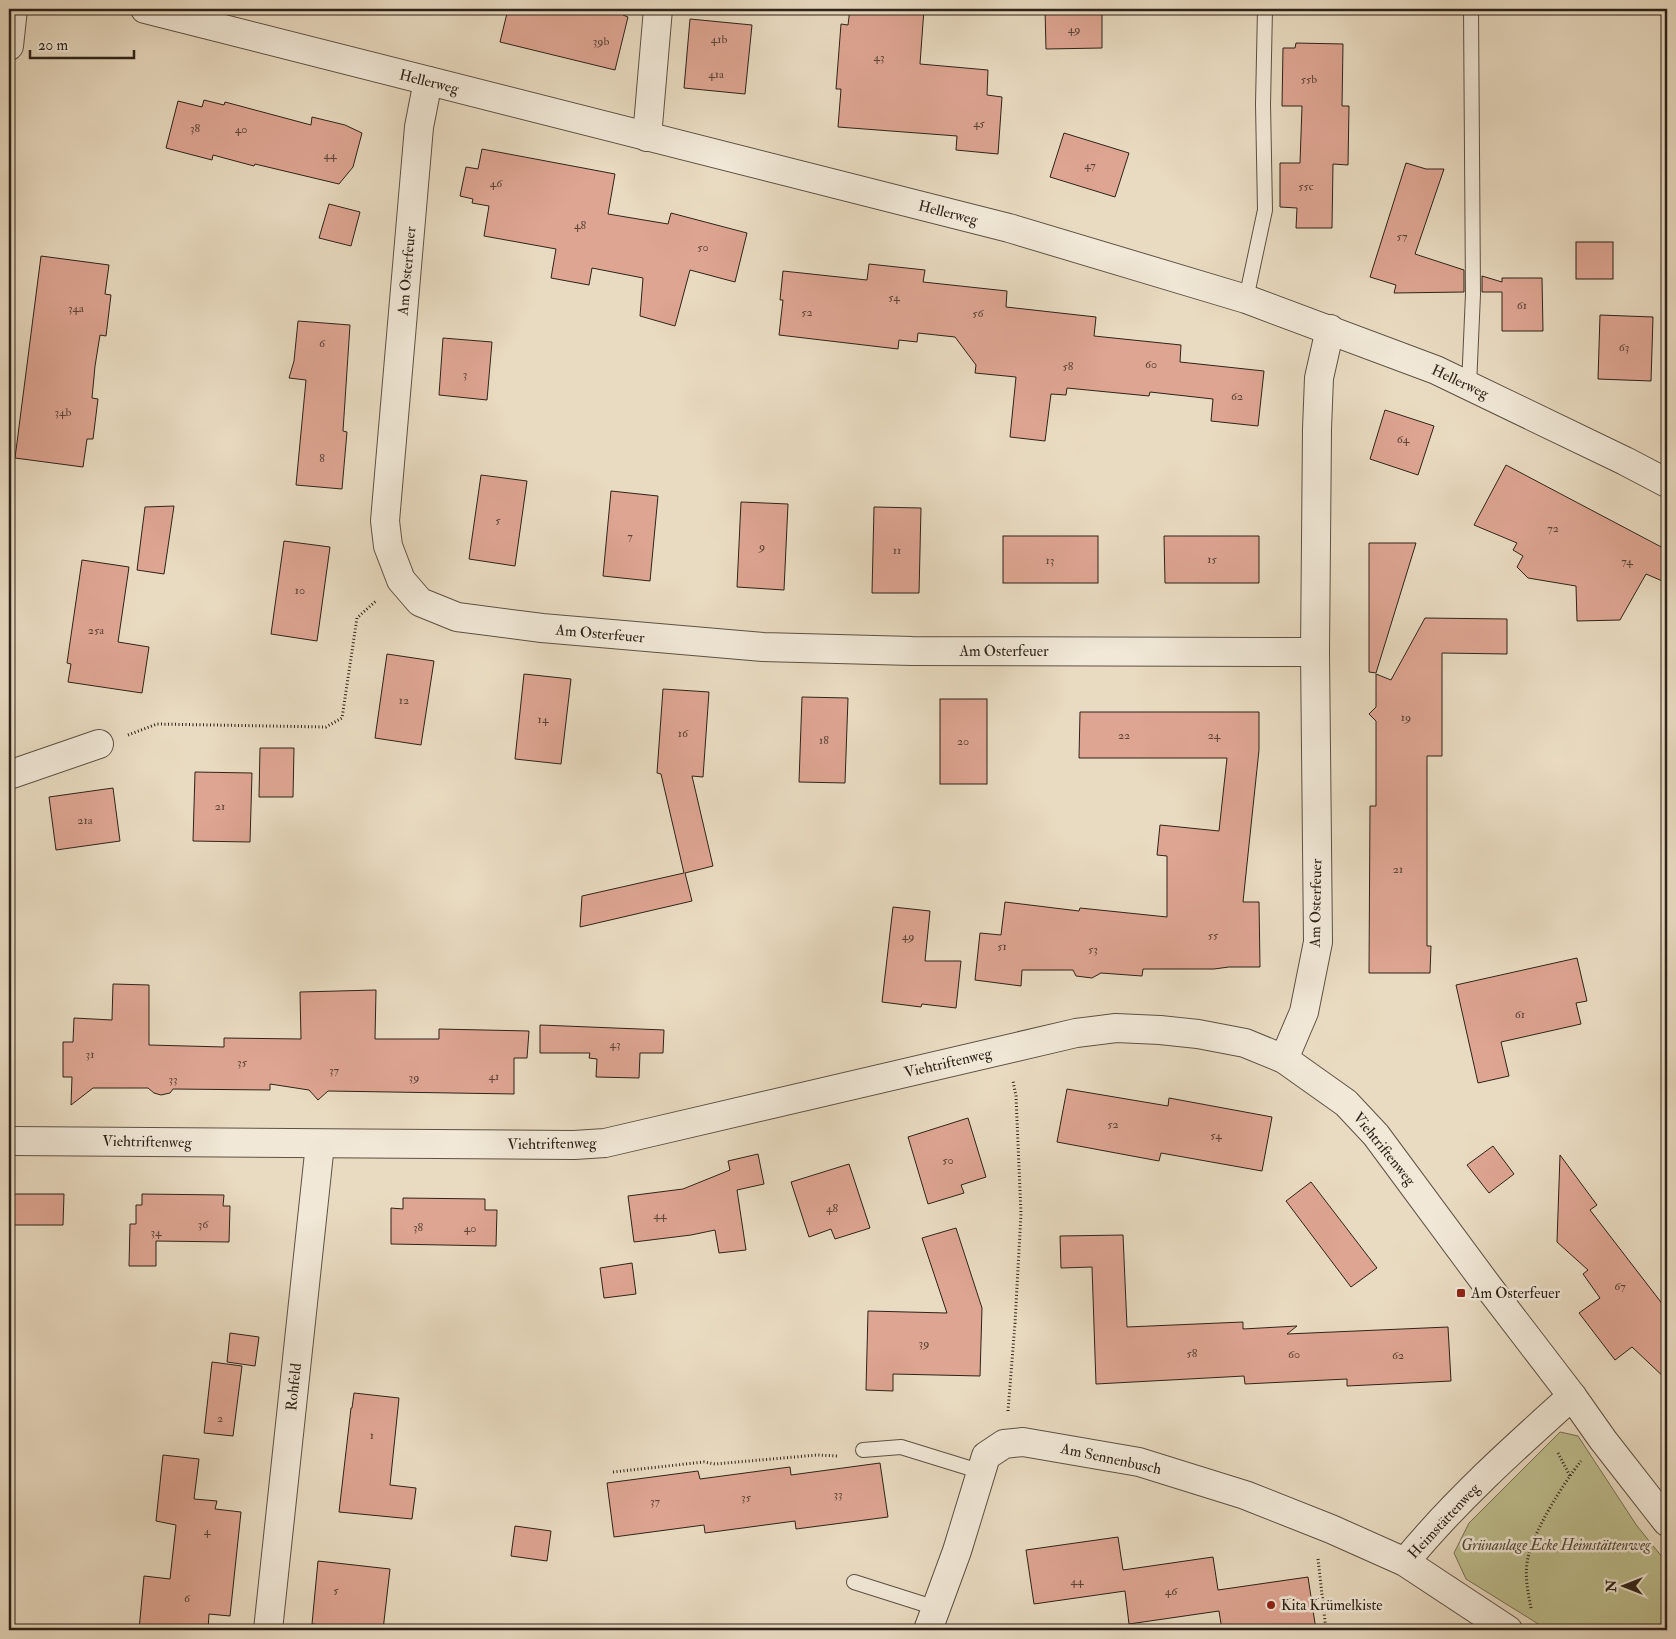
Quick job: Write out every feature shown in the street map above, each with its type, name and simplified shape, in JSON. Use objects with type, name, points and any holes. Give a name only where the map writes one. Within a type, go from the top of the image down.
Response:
[{"type":"street","points":[[9,46],[13,9]]},
{"type":"street","name":"Hellerweg","points":[[145,9],[214,17],[428,81],[1009,228],[1246,298],[1436,370],[1667,482]]},
{"type":"street","points":[[647,136],[658,9]]},
{"type":"street","name":"Am Osterfeuer","points":[[428,81],[419,127],[385,521],[388,546],[401,580],[420,602],[457,617],[542,628],[632,637],[763,646],[912,651],[1315,652]]},
{"type":"street","name":"Am Osterfeuer","points":[[1284,1059],[1304,1012],[1318,942],[1315,652],[1317,429],[1319,386],[1330,329]]},
{"type":"street","points":[[9,775],[99,744]]},
{"type":"street","name":"Viehtriftenweg","points":[[9,1141],[574,1145],[605,1143],[1076,1033],[1116,1028],[1151,1029],[1198,1034],[1245,1043],[1284,1059],[1346,1103],[1376,1135],[1603,1440],[1667,1522]]},
{"type":"street","name":"Rohfeld","points":[[268,1630],[320,1144]]},
{"type":"street","name":"Heimstättenweg","points":[[1508,1630],[1405,1562],[1434,1527],[1572,1396]]},
{"type":"street","name":"Am Sennenbusch","points":[[1004,1444],[1023,1442],[1139,1462],[1245,1495],[1331,1529],[1405,1562]]},
{"type":"street","points":[[932,1619],[958,1551],[986,1456],[1004,1444]]},
{"type":"lane","points":[[1246,298],[1265,210],[1263,104],[1265,9]]},
{"type":"lane","points":[[1469,386],[1473,294],[1471,9]]},
{"type":"lane","points":[[863,1450],[901,1447],[982,1472]]},
{"type":"lane","points":[[854,1582],[932,1619]]},
{"type":"path","points":[[99,744],[157,724],[326,727],[342,718],[357,618],[401,580]]},
{"type":"path","points":[[1004,1444],[1009,1409],[1016,1323],[1021,1214],[1016,1096],[1007,1048]]},
{"type":"path","points":[[1532,1612],[1527,1584],[1527,1560],[1535,1537],[1570,1476],[1586,1456],[1603,1440]]},
{"type":"path","points":[[613,1472],[704,1462],[715,1464],[817,1455],[837,1456],[863,1450]]},
{"type":"path","points":[[1326,1630],[1318,1556],[1331,1529]]},
{"type":"green space","name":"Grünanlage Ecke Heimstättenweg","points":[[1560,1432],[1578,1436],[1637,1526],[1667,1563],[1667,1630],[1548,1630],[1466,1579],[1454,1553],[1469,1523]]},
{"type":"building","points":[[508,9],[625,9],[623,15],[628,17],[615,70],[500,42]]},
{"type":"building","points":[[850,9],[924,9],[920,64],[988,70],[987,95],[1002,97],[998,154],[956,150],[957,136],[838,127],[841,89],[836,89],[841,24],[848,25]]},
{"type":"building","points":[[1045,9],[1102,9],[1102,48],[1046,49]]},
{"type":"building","points":[[690,19],[752,25],[745,94],[684,88]]},
{"type":"building","points":[[1296,43],[1343,44],[1342,106],[1349,106],[1348,165],[1333,164],[1332,228],[1296,228],[1297,208],[1280,207],[1280,163],[1300,163],[1302,106],[1282,106],[1283,48],[1295,48]]},
{"type":"building","points":[[204,100],[224,105],[225,102],[311,125],[312,117],[345,125],[362,133],[353,167],[339,184],[255,164],[254,166],[213,155],[212,160],[166,148],[178,101],[202,107]]},
{"type":"building","points":[[1064,133],[1129,153],[1115,197],[1050,177]]},
{"type":"building","points":[[482,149],[615,174],[608,214],[668,224],[671,213],[747,233],[735,282],[690,270],[675,326],[640,316],[643,278],[592,268],[589,285],[551,278],[556,249],[484,236],[489,206],[472,203],[473,199],[460,196],[466,167],[478,169]]},
{"type":"building","points":[[1406,163],[1426,169],[1444,169],[1415,254],[1464,270],[1464,292],[1394,293],[1396,285],[1370,277]]},
{"type":"building","points":[[329,204],[360,212],[351,246],[319,238]]},
{"type":"building","points":[[1576,242],[1613,242],[1613,279],[1576,279]]},
{"type":"building","points":[[41,256],[109,265],[105,294],[111,295],[106,336],[100,335],[92,398],[98,399],[93,439],[87,439],[83,467],[15,458]]},
{"type":"building","points":[[869,264],[925,270],[923,282],[1007,291],[1006,307],[1096,317],[1094,336],[1181,345],[1180,362],[1264,371],[1258,426],[1211,421],[1213,399],[1150,392],[1149,396],[1067,388],[1066,395],[1051,394],[1045,441],[1010,437],[1016,377],[975,373],[976,365],[955,337],[918,333],[917,342],[899,340],[898,349],[779,335],[783,300],[780,300],[783,271],[867,280]]},
{"type":"building","points":[[1482,276],[1502,282],[1502,278],[1542,278],[1543,331],[1502,331],[1502,292],[1482,292]]},
{"type":"building","points":[[1600,315],[1653,317],[1651,381],[1598,379]]},
{"type":"building","points":[[298,321],[350,325],[343,431],[347,432],[342,489],[296,485],[306,380],[289,378],[294,361]]},
{"type":"building","points":[[443,338],[492,342],[487,400],[439,395]]},
{"type":"building","points":[[1385,410],[1434,426],[1418,475],[1370,459]]},
{"type":"building","points":[[1506,465],[1667,550],[1667,583],[1646,574],[1620,620],[1577,621],[1576,586],[1528,578],[1517,567],[1523,556],[1513,550],[1517,543],[1474,525]]},
{"type":"building","points":[[481,475],[527,481],[515,566],[469,559]]},
{"type":"building","points":[[611,491],[658,496],[650,581],[603,576]]},
{"type":"building","points":[[741,502],[788,504],[784,590],[737,587]]},
{"type":"building","points":[[174,506],[164,574],[137,570],[145,507]]},
{"type":"building","points":[[874,507],[921,508],[919,593],[872,593]]},
{"type":"building","points":[[1003,536],[1098,536],[1098,583],[1003,583]]},
{"type":"building","points":[[1164,536],[1259,536],[1259,583],[1165,583]]},
{"type":"building","points":[[284,541],[330,547],[317,641],[271,634]]},
{"type":"building","points":[[1369,543],[1416,543],[1376,673],[1369,672]]},
{"type":"building","points":[[82,560],[129,567],[118,642],[149,647],[142,693],[68,682],[71,664],[67,663]]},
{"type":"building","points":[[1425,618],[1507,619],[1507,654],[1442,653],[1442,756],[1427,756],[1427,946],[1431,946],[1430,973],[1369,973],[1370,806],[1376,806],[1376,721],[1369,714],[1376,707],[1376,674],[1391,680]]},
{"type":"building","points":[[387,654],[434,661],[421,745],[375,738]]},
{"type":"building","points":[[524,674],[571,679],[561,764],[515,759]]},
{"type":"building","points":[[663,689],[709,692],[703,777],[692,776],[713,866],[685,873],[692,901],[580,927],[582,896],[684,873],[661,774],[657,773]]},
{"type":"building","points":[[802,697],[848,698],[845,783],[799,782]]},
{"type":"building","points":[[940,699],[987,699],[987,784],[940,784]]},
{"type":"building","points":[[1080,712],[1259,712],[1259,750],[1243,902],[1259,902],[1260,967],[1143,969],[1142,976],[1101,973],[1092,978],[1076,976],[1073,970],[1022,970],[1021,986],[975,980],[980,933],[1001,935],[1005,902],[1079,911],[1080,908],[1167,917],[1167,856],[1157,855],[1160,825],[1219,831],[1227,758],[1079,758]]},
{"type":"building","points":[[260,748],[294,748],[293,797],[259,797]]},
{"type":"building","points":[[195,772],[252,773],[250,842],[193,841]]},
{"type":"building","points":[[113,788],[120,841],[56,850],[49,797]]},
{"type":"building","points":[[893,907],[930,911],[925,961],[961,961],[956,1008],[922,1004],[921,1007],[882,1002]]},
{"type":"building","points":[[1577,958],[1587,1001],[1576,1003],[1581,1024],[1501,1042],[1509,1076],[1478,1083],[1456,985]]},
{"type":"building","points":[[113,984],[149,985],[149,1045],[224,1047],[224,1038],[301,1039],[300,992],[376,990],[375,1039],[439,1039],[439,1029],[529,1031],[527,1058],[514,1058],[514,1094],[328,1091],[318,1100],[309,1090],[270,1084],[270,1090],[173,1089],[170,1093],[161,1095],[154,1093],[148,1088],[93,1088],[71,1105],[72,1077],[63,1077],[63,1042],[73,1042],[74,1018],[112,1020]]},
{"type":"building","points":[[540,1025],[664,1030],[663,1053],[640,1053],[639,1078],[596,1077],[597,1059],[589,1058],[590,1053],[540,1053]]},
{"type":"building","points":[[1067,1089],[1168,1106],[1169,1098],[1272,1117],[1262,1171],[1161,1153],[1159,1161],[1057,1142]]},
{"type":"building","points":[[968,1118],[986,1177],[961,1185],[964,1193],[928,1204],[908,1137]]},
{"type":"building","points":[[1493,1146],[1514,1174],[1489,1193],[1467,1165]]},
{"type":"building","points":[[758,1154],[764,1184],[737,1190],[746,1250],[719,1253],[715,1230],[634,1242],[628,1196],[683,1189],[730,1170],[728,1161]]},
{"type":"building","points":[[1560,1155],[1597,1205],[1590,1210],[1667,1310],[1667,1380],[1632,1347],[1615,1360],[1579,1313],[1600,1298],[1583,1274],[1588,1270],[1557,1242]]},
{"type":"building","points":[[849,1164],[870,1228],[835,1239],[831,1229],[809,1237],[791,1182]]},
{"type":"building","points":[[1311,1182],[1377,1268],[1351,1287],[1286,1201]]},
{"type":"building","points":[[9,1194],[64,1194],[63,1225],[9,1225]]},
{"type":"building","points":[[142,1194],[224,1195],[223,1206],[230,1206],[229,1242],[156,1241],[156,1266],[129,1266],[130,1224],[136,1224],[136,1205],[142,1205]]},
{"type":"building","points":[[403,1198],[485,1199],[485,1210],[497,1210],[496,1246],[391,1244],[391,1208],[403,1209]]},
{"type":"building","points":[[956,1228],[982,1308],[980,1376],[893,1374],[893,1391],[866,1390],[868,1311],[947,1313],[922,1238]]},
{"type":"building","points":[[1123,1235],[1127,1327],[1243,1322],[1243,1329],[1297,1326],[1287,1334],[1448,1327],[1451,1381],[1347,1386],[1347,1379],[1245,1384],[1244,1376],[1096,1384],[1092,1267],[1061,1268],[1060,1236]]},
{"type":"building","points":[[632,1263],[636,1294],[604,1298],[600,1268]]},
{"type":"building","points":[[230,1333],[259,1337],[255,1366],[227,1362]]},
{"type":"building","points":[[212,1362],[242,1366],[233,1436],[204,1433]]},
{"type":"building","points":[[354,1393],[399,1398],[390,1485],[416,1488],[412,1519],[339,1512]]},
{"type":"building","points":[[163,1455],[199,1459],[194,1499],[217,1501],[215,1509],[241,1512],[230,1616],[209,1614],[208,1630],[139,1630],[144,1576],[170,1579],[176,1525],[156,1521]]},
{"type":"building","points":[[880,1463],[888,1517],[796,1529],[795,1521],[705,1533],[704,1525],[614,1537],[607,1483],[698,1471],[700,1479],[790,1467],[791,1475]]},
{"type":"building","points":[[515,1526],[551,1531],[547,1561],[511,1556]]},
{"type":"building","points":[[1118,1537],[1123,1570],[1213,1557],[1218,1590],[1308,1577],[1316,1630],[1222,1630],[1219,1611],[1129,1624],[1125,1591],[1034,1604],[1026,1550]]},
{"type":"building","points":[[318,1561],[390,1569],[383,1630],[338,1630],[338,1627],[312,1624]]},
{"type":"place","name":"Am Osterfeuer","points":[[1461,1293]]},
{"type":"place","name":"Kita Krümelkiste","points":[[1271,1605]]}]
